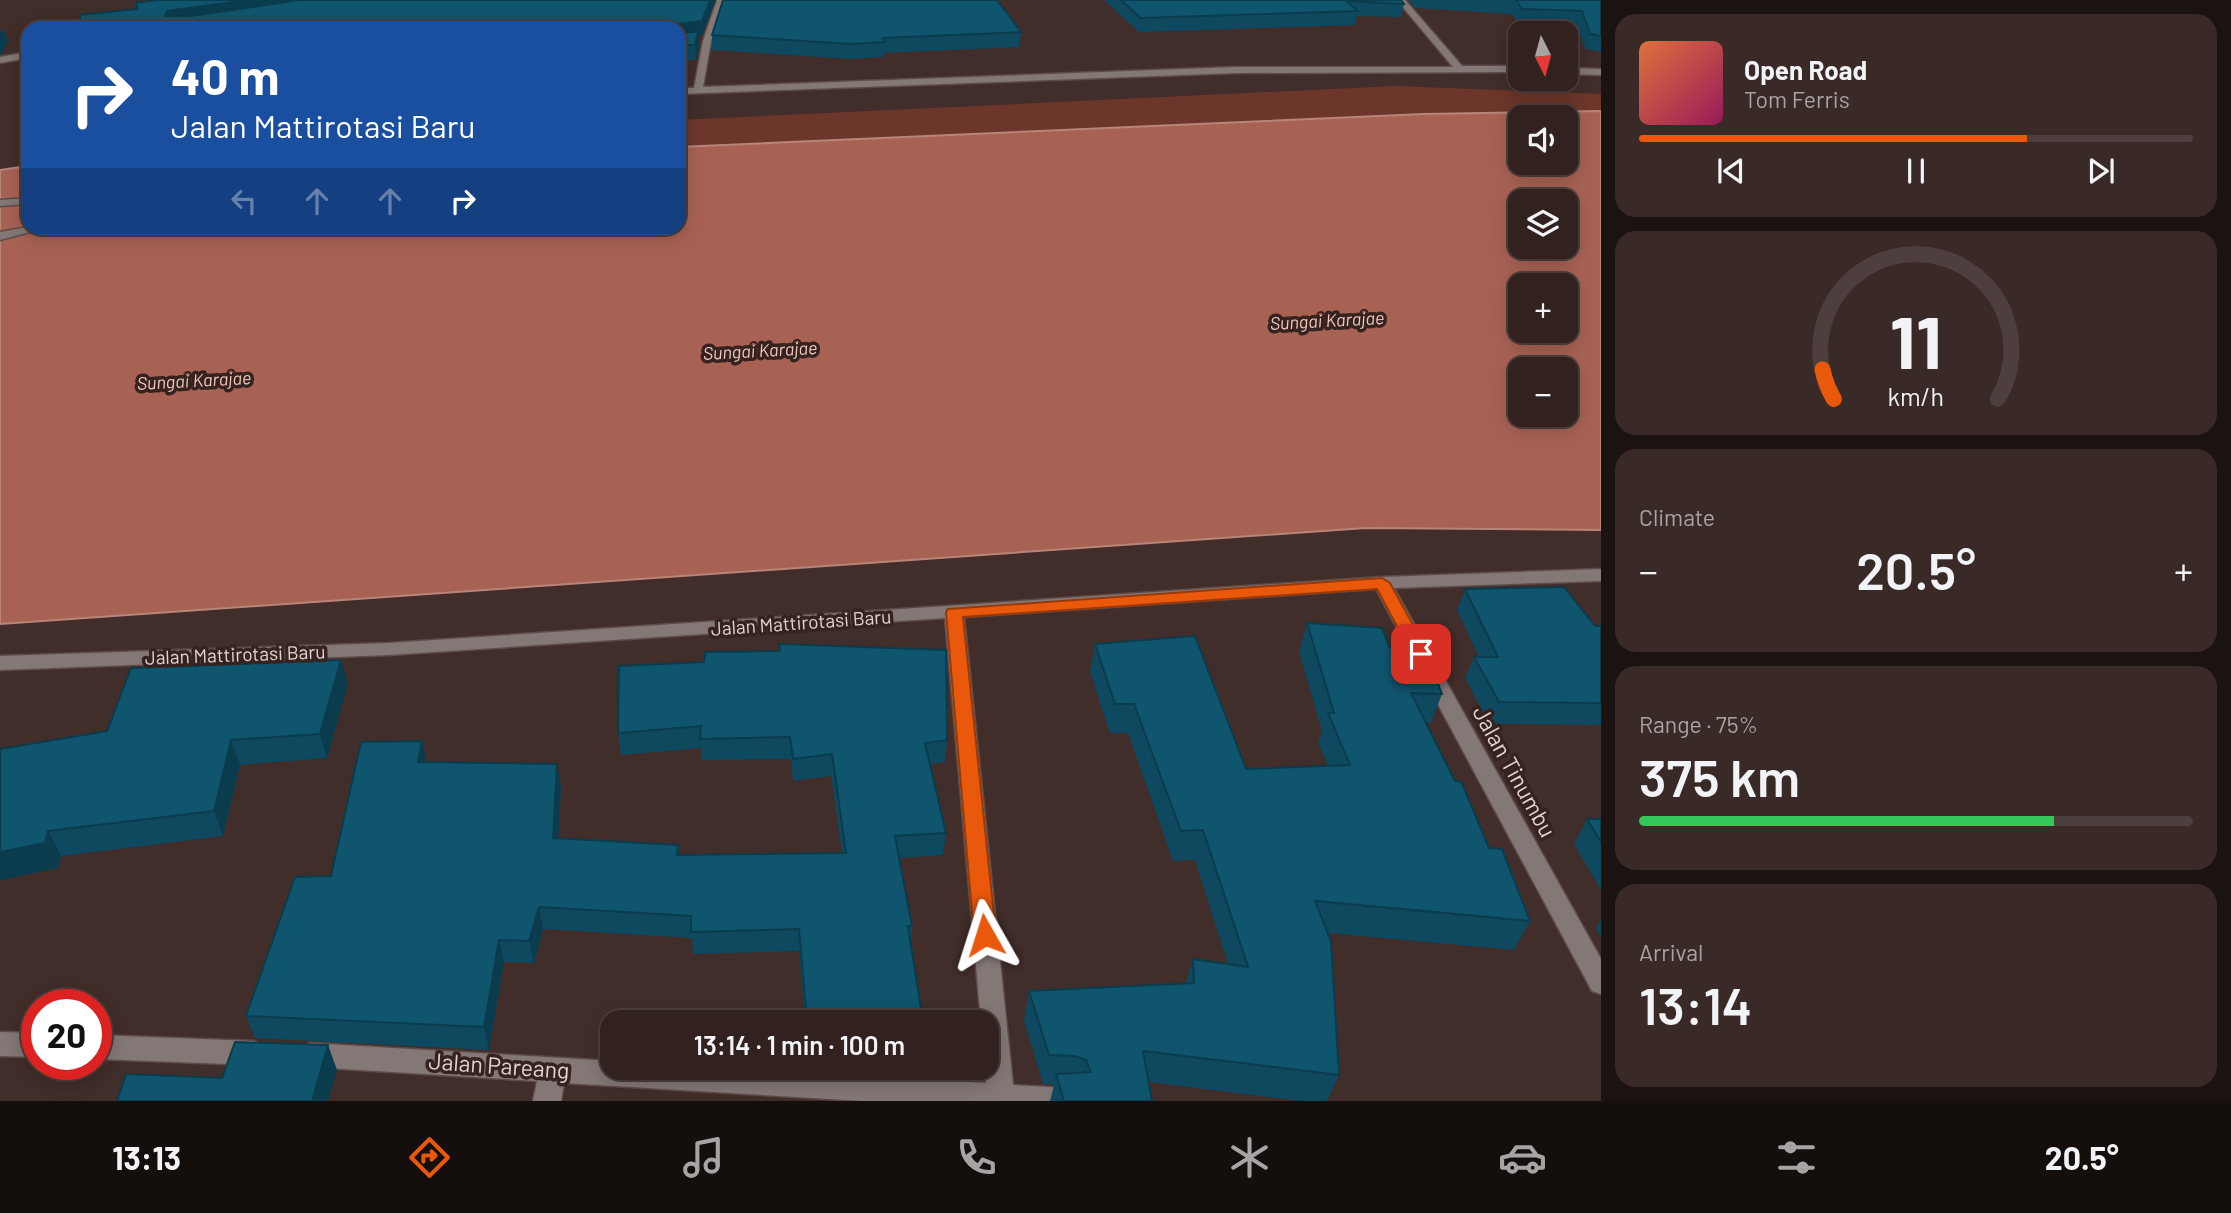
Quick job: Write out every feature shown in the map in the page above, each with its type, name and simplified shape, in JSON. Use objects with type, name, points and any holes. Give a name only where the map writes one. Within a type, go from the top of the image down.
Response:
[{"type":"street","points":[[698,89],[703,41],[721,0]]},
{"type":"street","points":[[1401,0],[1458,67]]},
{"type":"street","points":[[0,60],[21,56]]},
{"type":"street","points":[[686,90],[1222,71],[1508,69]]},
{"type":"street","points":[[1578,71],[1601,72]]},
{"type":"street","points":[[0,203],[21,202]]},
{"type":"street","points":[[0,236],[21,232]]},
{"type":"street","name":"Jalan Mattirotasi Baru","points":[[0,663],[389,649],[1382,583],[1601,575]]},
{"type":"street","name":"Jalan Tinumbu","points":[[1382,583],[1601,983]]},
{"type":"street","points":[[954,612],[1001,1099]]},
{"type":"street","points":[[0,1044],[21,1045]]},
{"type":"street","name":"Jalan Pareang","points":[[112,1048],[377,1057],[1001,1099],[1068,1101]]},
{"type":"street","points":[[547,1101],[553,1068]]},
{"type":"shaded area","points":[[1395,86],[1601,94],[1601,111],[1578,111],[1578,105],[1508,105],[1508,113],[686,147],[686,120]]},
{"type":"water","name":"Sungai Karajae","points":[[1578,111],[1601,111],[1601,530],[1366,528],[0,624],[0,170],[21,167],[21,235],[686,235],[686,147],[1508,113],[1508,175],[1578,175]]},
{"type":"building","points":[[158,0],[248,0],[167,11],[165,16],[191,16],[299,0],[710,0],[702,21],[686,23],[80,21],[80,15],[138,9],[135,3]]},
{"type":"building","points":[[723,0],[997,0],[1021,32],[883,38],[884,42],[850,44],[712,35]]},
{"type":"building","points":[[1121,0],[1401,0],[1404,4],[1346,1],[1358,11],[1141,18]]},
{"type":"building","points":[[1516,0],[1601,0],[1601,36],[1590,34],[1582,11],[1522,9]]},
{"type":"building","points":[[686,32],[698,32],[695,45],[686,45]]},
{"type":"building","points":[[1564,587],[1595,626],[1601,626],[1601,703],[1499,702],[1474,657],[1498,657],[1465,589]]},
{"type":"building","points":[[1307,623],[1382,628],[1390,648],[1424,648],[1442,694],[1411,693],[1455,781],[1461,781],[1489,848],[1502,849],[1530,921],[1315,901],[1331,941],[1339,1075],[1143,1051],[1152,1101],[1064,1101],[1056,1074],[1091,1072],[1086,1060],[1075,1056],[1049,1055],[1029,991],[1194,983],[1193,959],[1248,967],[1203,830],[1181,831],[1134,704],[1115,704],[1095,644],[1195,636],[1246,769],[1350,765],[1328,713],[1334,713]]},
{"type":"building","points":[[779,644],[946,650],[947,740],[925,743],[946,833],[895,836],[912,926],[908,926],[921,1010],[806,1010],[799,929],[691,932],[691,916],[539,907],[529,941],[499,940],[484,1027],[246,1016],[295,877],[331,876],[361,742],[422,741],[418,762],[557,764],[553,838],[678,845],[677,855],[846,853],[832,754],[793,759],[790,737],[700,739],[701,726],[618,733],[619,666],[704,662],[705,652],[780,651]]},
{"type":"building","points":[[341,660],[320,734],[231,740],[214,811],[48,831],[45,843],[0,852],[0,749],[107,731],[131,668]]},
{"type":"building","points":[[1587,819],[1601,819],[1601,842]]},
{"type":"building","points":[[235,1042],[328,1045],[312,1101],[117,1101],[126,1074],[222,1078]]},
{"type":"route","points":[[985,935],[954,612],[1382,583],[1421,654]]}]
